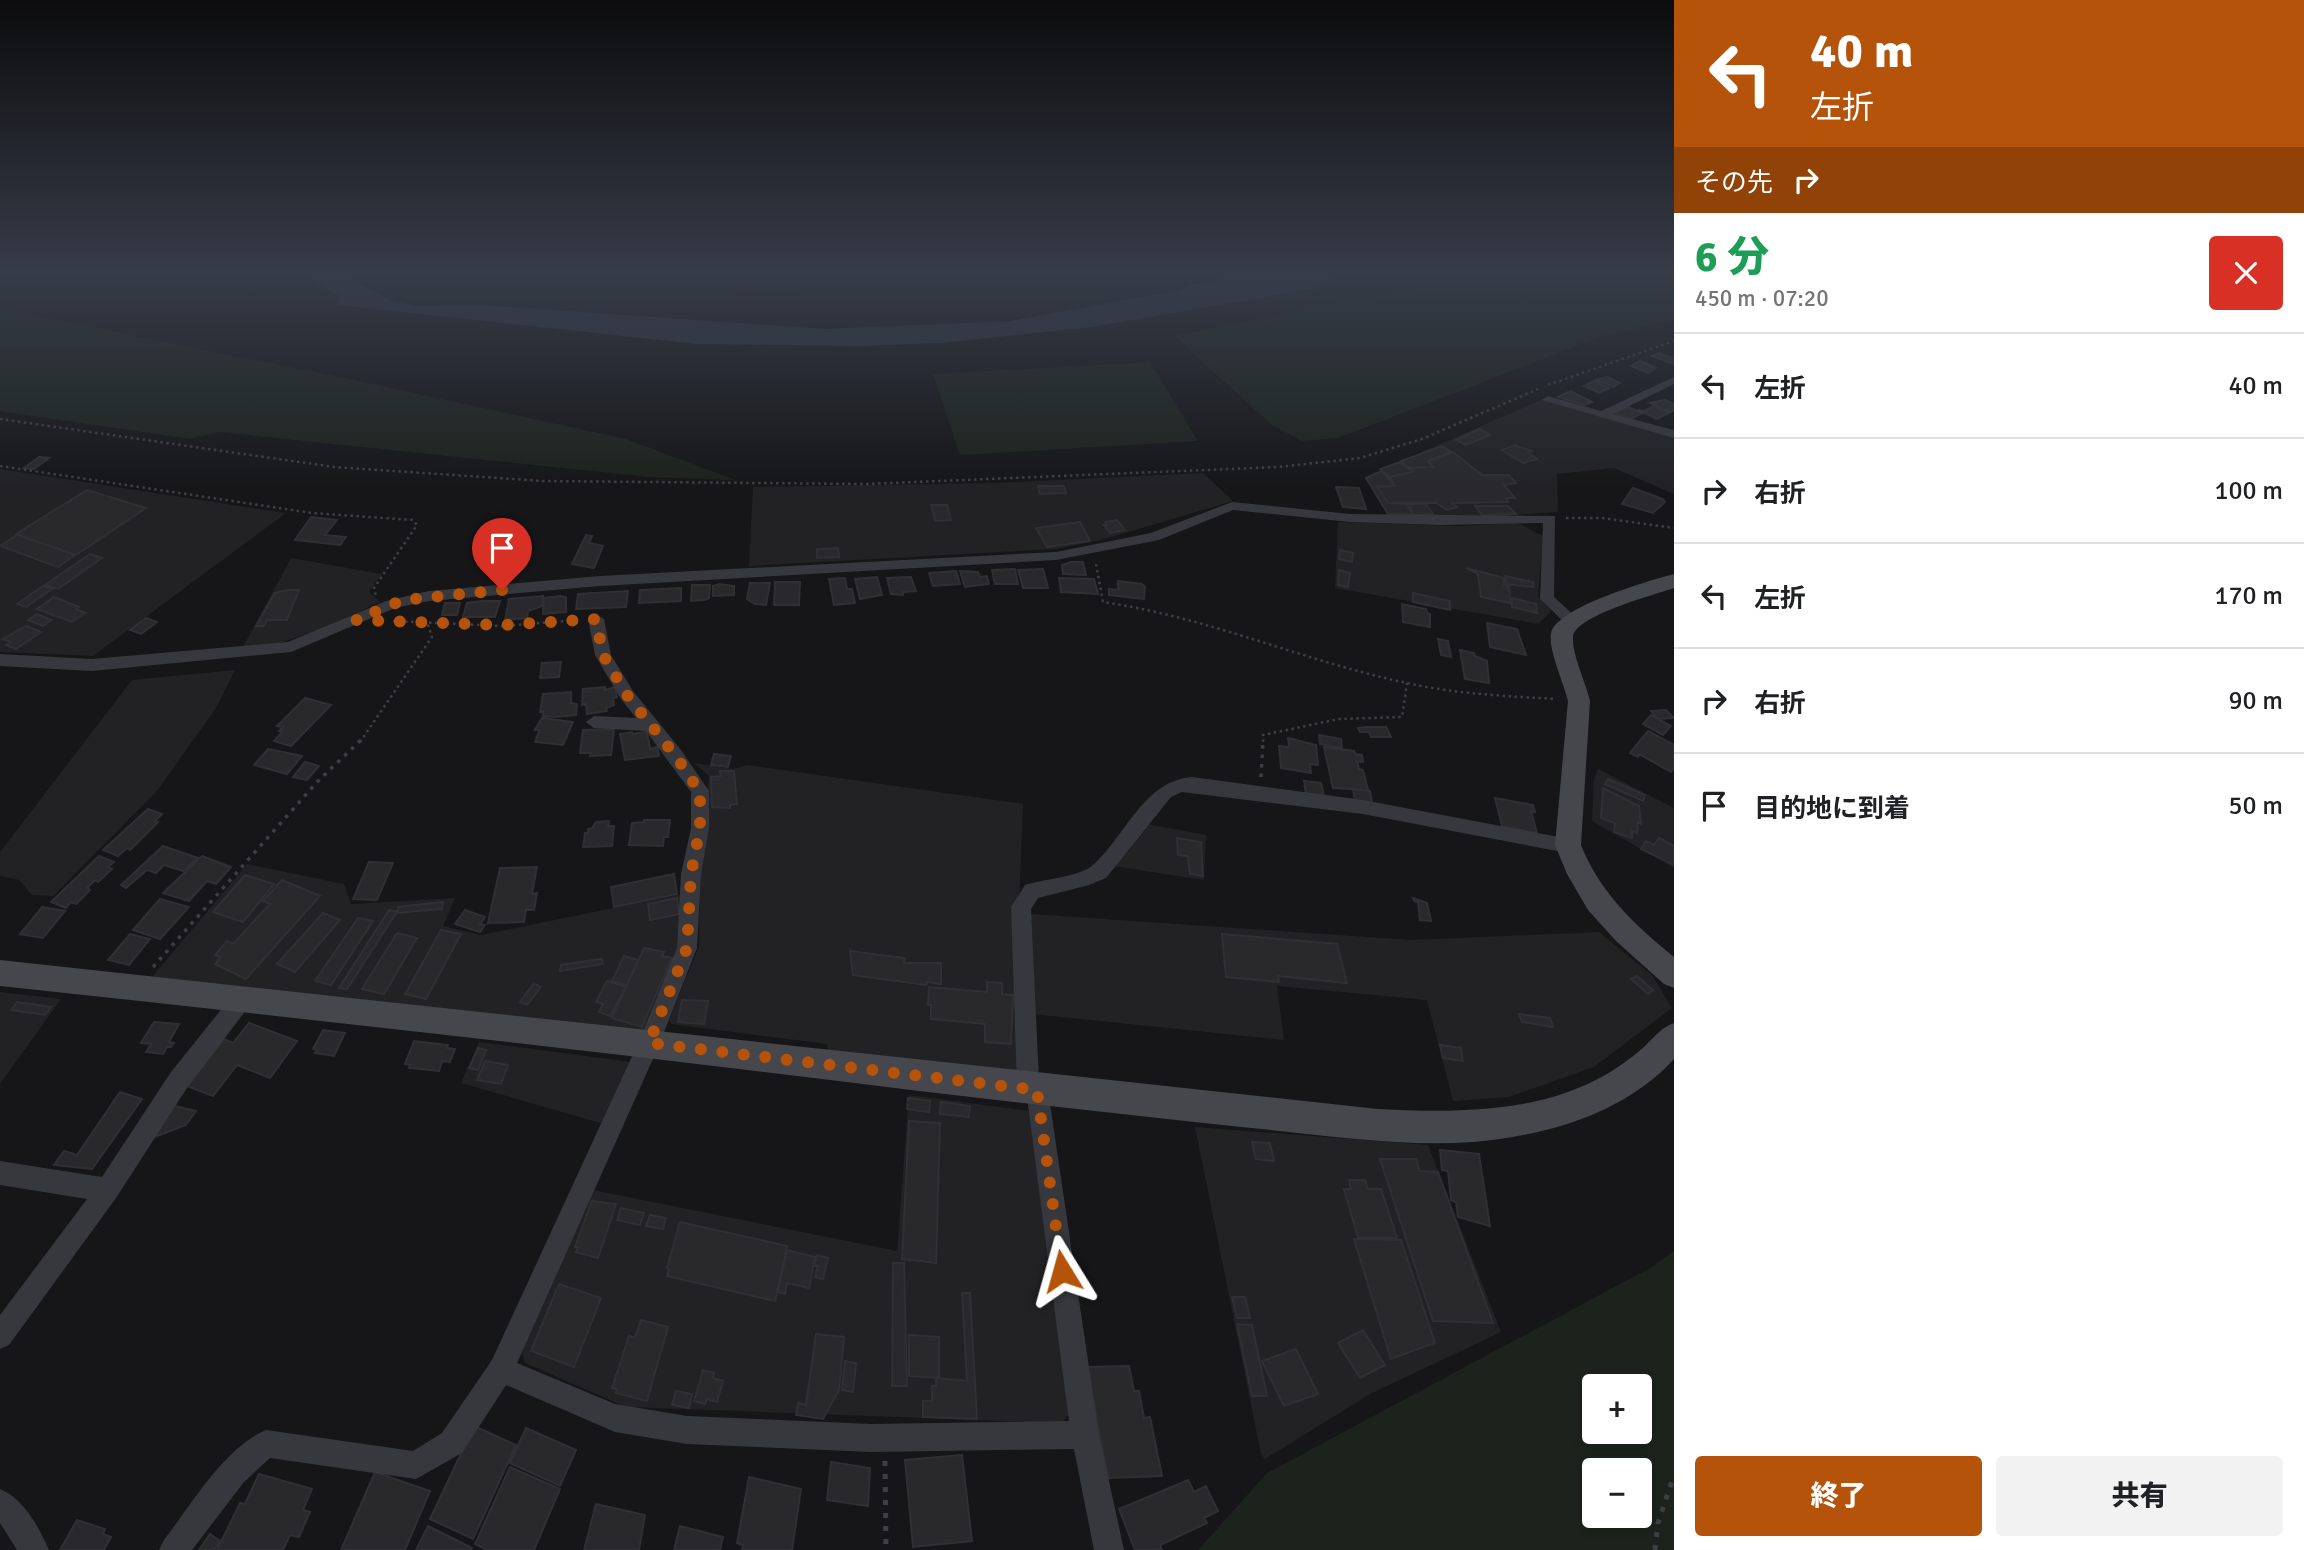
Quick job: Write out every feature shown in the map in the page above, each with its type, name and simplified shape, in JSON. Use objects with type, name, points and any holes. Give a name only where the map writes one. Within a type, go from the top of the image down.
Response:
[{"type":"street","points":[[1601,415],[1674,380]]},
{"type":"street","points":[[1548,400],[1674,435]]},
{"type":"street","points":[[0,660],[92,665],[290,647],[391,604],[429,596],[600,581],[1056,556],[1154,537],[1232,506],[1389,519],[1550,519],[1547,599],[1571,620]]},
{"type":"street","points":[[1674,581],[1571,620],[1562,632],[1562,647],[1574,678],[1578,701],[1568,845],[1582,881],[1606,914],[1674,975]]},
{"type":"street","points":[[174,1550],[234,1472],[266,1444],[416,1465],[452,1443],[500,1369],[649,1043],[687,948],[691,874],[700,828],[700,792],[627,695],[603,655],[596,619]]},
{"type":"street","points":[[594,722],[650,725]]},
{"type":"street","points":[[1037,1090],[1028,1086],[1021,907],[1032,891],[1099,872],[1165,792],[1180,785],[1200,784],[1363,807],[1568,845]]},
{"type":"street","points":[[0,973],[649,1043],[1037,1090],[1355,1123],[1438,1126],[1503,1123],[1562,1111],[1615,1088],[1658,1057],[1674,1037]]},
{"type":"street","points":[[0,1336],[108,1190],[179,1080],[243,998]]},
{"type":"street","points":[[1037,1090],[1085,1435],[1109,1550]]},
{"type":"street","points":[[0,1173],[108,1190]]},
{"type":"street","points":[[500,1369],[615,1418],[687,1430],[884,1438],[1085,1435]]},
{"type":"street","points":[[0,1503],[12,1515],[34,1550]]},
{"type":"path","points":[[0,419],[334,467],[543,481],[866,484],[1101,476],[1278,467],[1360,458],[1422,439],[1565,378],[1667,343]]},
{"type":"path","points":[[0,466],[312,513],[413,520],[417,525],[373,591],[391,604]]},
{"type":"path","points":[[1550,519],[1602,518],[1674,528]]},
{"type":"path","points":[[1093,549],[1103,602],[1162,610],[1407,683],[1452,691],[1578,701]]},
{"type":"path","points":[[356,620],[503,625],[596,619]]},
{"type":"path","points":[[136,987],[318,781],[359,743],[432,637],[427,622]]},
{"type":"path","points":[[1260,793],[1263,735],[1339,719],[1402,717],[1407,683]]},
{"type":"path","points":[[884,1438],[886,1550]]},
{"type":"path","points":[[1655,1550],[1658,1522],[1674,1475]]},
{"type":"shaded area","points":[[0,343],[172,343],[626,439],[736,480],[649,477],[219,432],[190,439],[0,411]]},
{"type":"shaded area","points":[[691,343],[932,343],[859,346]]},
{"type":"shaded area","points":[[1182,343],[1583,343],[1338,438],[1302,441],[1272,425]]},
{"type":"shaded area","points":[[1150,362],[1198,441],[960,455],[933,374]]},
{"type":"shaded area","points":[[1543,399],[1674,437],[1674,494],[1614,468],[1557,474],[1558,512],[1471,518],[1389,516],[1365,477]]},
{"type":"shaded area","points":[[0,469],[286,513],[93,656],[0,652]]},
{"type":"shaded area","points":[[1203,473],[1233,501],[1105,539],[1056,549],[749,566],[753,487],[994,483]]},
{"type":"shaded area","points":[[1338,522],[1460,526],[1518,523],[1543,536],[1538,596],[1550,609],[1550,613],[1538,624],[1335,588]]},
{"type":"shaded area","points":[[291,558],[382,574],[369,592],[380,602],[316,631],[273,645],[243,647]]},
{"type":"shaded area","points":[[235,670],[216,708],[157,791],[53,896],[32,895],[19,880],[0,876],[0,852],[132,680]]},
{"type":"shaded area","points":[[694,763],[733,769],[747,765],[1023,804],[1019,903],[1019,1074],[828,1051],[827,1044],[671,1024],[669,1020],[699,946],[700,866],[709,776]]},
{"type":"shaded area","points":[[1598,769],[1674,808],[1674,868],[1592,821],[1594,779]]},
{"type":"shaded area","points":[[1147,824],[1206,835],[1204,880],[1113,866]]},
{"type":"shaded area","points":[[247,864],[344,884],[351,904],[455,898],[443,926],[481,935],[682,894],[681,949],[647,1028],[642,1031],[152,977]]},
{"type":"shaded area","points":[[1031,914],[1411,940],[1599,932],[1652,975],[1672,1008],[1594,1067],[1509,1097],[1453,1101],[1427,1000],[1277,986],[1284,1040],[1032,1014]]},
{"type":"shaded area","points":[[0,992],[61,999],[0,1084]]},
{"type":"shaded area","points":[[479,1042],[631,1062],[604,1124],[461,1083]]},
{"type":"shaded area","points":[[909,1095],[1030,1111],[1071,1411],[1062,1423],[626,1407],[525,1363],[520,1347],[593,1190],[897,1251]]},
{"type":"shaded area","points":[[1195,1127],[1428,1145],[1501,1332],[1370,1394],[1265,1459],[1261,1454]]},
{"type":"shaded area","points":[[1674,1251],[1674,1550],[1198,1550],[1267,1473],[1650,1268]]},
{"type":"building","points":[[1658,353],[1674,358],[1674,364],[1652,356]]},
{"type":"building","points":[[1640,361],[1656,368],[1648,373],[1631,366]]},
{"type":"building","points":[[1607,377],[1620,383],[1613,387],[1596,380]]},
{"type":"building","points":[[1594,381],[1609,388],[1599,393],[1584,386]]},
{"type":"building","points":[[1570,391],[1592,402],[1584,405],[1558,397]]},
{"type":"building","points":[[1665,400],[1674,404],[1674,410],[1669,412],[1650,403]]},
{"type":"building","points":[[1654,406],[1669,413],[1657,419],[1638,410],[1644,411]]},
{"type":"building","points":[[1628,407],[1642,413],[1631,419],[1614,413]]},
{"type":"building","points":[[1479,429],[1490,435],[1466,445],[1456,440]]},
{"type":"building","points":[[1515,445],[1532,451],[1528,453],[1537,459],[1523,463],[1502,450]]},
{"type":"building","points":[[1442,446],[1451,452],[1428,461],[1432,467],[1410,468],[1401,461]]},
{"type":"building","points":[[1453,452],[1482,475],[1509,475],[1516,483],[1504,485],[1515,498],[1506,498],[1508,502],[1452,503],[1457,507],[1447,510],[1436,503],[1388,503],[1377,487],[1395,486],[1390,477],[1413,472],[1410,468],[1433,467],[1429,461]]},
{"type":"building","points":[[39,457],[49,458],[34,469],[24,468]]},
{"type":"building","points":[[1400,462],[1413,472],[1390,477],[1380,469]]},
{"type":"building","points":[[1382,471],[1395,486],[1377,486],[1388,503],[1407,504],[1413,514],[1388,514],[1366,478]]},
{"type":"building","points":[[1038,486],[1064,486],[1066,493],[1040,494]]},
{"type":"building","points":[[1336,487],[1359,488],[1366,509],[1343,507]]},
{"type":"building","points":[[1633,488],[1665,502],[1653,513],[1622,504]]},
{"type":"building","points":[[87,490],[146,508],[76,555],[16,534]]},
{"type":"building","points":[[1408,504],[1426,504],[1433,514],[1414,515]]},
{"type":"building","points":[[931,505],[947,505],[951,520],[935,521]]},
{"type":"building","points":[[1475,506],[1508,506],[1516,514],[1482,515]]},
{"type":"building","points":[[311,517],[337,520],[325,535],[346,537],[340,545],[295,540]]},
{"type":"building","points":[[1117,520],[1125,530],[1110,533],[1104,525],[1107,525],[1105,522]]},
{"type":"building","points":[[1080,522],[1090,541],[1047,547],[1036,528]]},
{"type":"building","points":[[17,535],[75,555],[58,567],[0,546]]},
{"type":"building","points":[[586,535],[592,536],[589,543],[603,546],[594,568],[572,564]]},
{"type":"building","points":[[838,548],[839,557],[817,558],[817,549]]},
{"type":"building","points":[[1340,550],[1353,553],[1352,562],[1339,559]]},
{"type":"building","points":[[90,554],[102,558],[58,589],[45,585]]},
{"type":"building","points":[[1083,562],[1086,575],[1063,574],[1062,565]]},
{"type":"building","points":[[1466,568],[1504,578],[1504,585],[1509,586],[1510,603],[1481,597],[1478,574]]},
{"type":"building","points":[[1015,569],[1018,584],[995,584],[992,570]]},
{"type":"building","points":[[1043,569],[1048,588],[1023,588],[1018,570]]},
{"type":"building","points":[[1339,570],[1350,573],[1348,587],[1338,585]]},
{"type":"building","points":[[956,571],[960,584],[933,586],[929,573]]},
{"type":"building","points":[[960,571],[978,572],[980,577],[987,576],[989,584],[965,587]]},
{"type":"building","points":[[1505,576],[1533,582],[1533,587],[1506,584]]},
{"type":"building","points":[[877,577],[882,595],[860,599],[855,579]]},
{"type":"building","points":[[911,577],[916,591],[903,592],[903,595],[891,594],[887,578]]},
{"type":"building","points":[[845,578],[847,589],[852,589],[855,603],[834,605],[829,579]]},
{"type":"building","points":[[1059,578],[1094,579],[1098,594],[1061,592]]},
{"type":"building","points":[[1118,581],[1142,584],[1145,587],[1144,599],[1109,595],[1109,589],[1118,590]]},
{"type":"building","points":[[775,582],[800,582],[799,605],[774,605]]},
{"type":"building","points":[[750,583],[770,583],[766,605],[755,604],[747,599]]},
{"type":"building","points":[[692,585],[710,585],[709,598],[691,601]]},
{"type":"building","points":[[43,586],[52,589],[26,607],[17,604]]},
{"type":"building","points":[[713,586],[734,586],[734,595],[713,596]]},
{"type":"building","points":[[681,588],[681,601],[639,603],[640,590]]},
{"type":"building","points":[[299,590],[287,620],[267,620],[264,626],[256,626],[275,593]]},
{"type":"building","points":[[628,591],[626,607],[576,609],[578,594]]},
{"type":"building","points":[[1413,593],[1450,601],[1450,610],[1413,602]]},
{"type":"building","points":[[543,596],[542,606],[528,611],[527,618],[505,620],[509,599]]},
{"type":"building","points":[[54,597],[79,607],[76,609],[85,613],[72,622],[37,609]]},
{"type":"building","points":[[566,597],[566,612],[543,614],[544,598]]},
{"type":"building","points":[[1512,598],[1536,604],[1537,613],[1512,607]]},
{"type":"building","points":[[500,601],[495,617],[463,617],[467,603]]},
{"type":"building","points":[[445,603],[460,603],[457,615],[442,615]]},
{"type":"building","points":[[1402,604],[1426,609],[1430,614],[1430,627],[1403,622]]},
{"type":"building","points":[[37,614],[51,620],[43,626],[28,620]]},
{"type":"building","points":[[146,618],[157,622],[141,634],[130,630]]},
{"type":"building","points":[[1487,623],[1517,629],[1526,655],[1490,647]]},
{"type":"building","points":[[26,626],[41,632],[16,649],[6,645],[11,642],[3,639]]},
{"type":"building","points":[[1438,639],[1448,641],[1451,657],[1441,655]]},
{"type":"building","points":[[1460,650],[1474,653],[1487,661],[1489,683],[1465,679]]},
{"type":"building","points":[[561,662],[559,677],[540,678],[542,663]]},
{"type":"building","points":[[605,687],[605,690],[615,687],[617,697],[613,698],[614,705],[606,708],[607,711],[587,714],[586,704],[582,705],[583,689]]},
{"type":"building","points":[[571,692],[571,703],[577,704],[576,715],[543,716],[543,712],[540,712],[543,694]]},
{"type":"building","points":[[305,698],[331,705],[291,746],[274,741],[283,727],[277,726]]},
{"type":"building","points":[[1666,710],[1674,718],[1658,719],[1651,711]]},
{"type":"building","points":[[1651,715],[1671,726],[1663,735],[1643,724]]},
{"type":"building","points":[[542,718],[573,722],[563,745],[535,742],[540,730],[535,730]]},
{"type":"building","points":[[1386,727],[1391,737],[1371,737],[1369,732],[1360,732],[1358,728]]},
{"type":"building","points":[[614,729],[611,755],[590,756],[591,753],[580,753],[583,730]]},
{"type":"building","points":[[1648,731],[1674,745],[1674,768],[1671,772],[1639,754],[1638,757],[1630,753]]},
{"type":"building","points":[[647,732],[650,749],[657,747],[659,756],[625,760],[620,734]]},
{"type":"building","points":[[1319,735],[1341,739],[1342,748],[1320,744]]},
{"type":"building","points":[[1288,738],[1316,745],[1318,765],[1310,764],[1311,773],[1281,768],[1279,746],[1289,747]]},
{"type":"building","points":[[1324,747],[1354,751],[1355,754],[1362,755],[1363,762],[1357,761],[1359,769],[1363,770],[1368,790],[1333,788]]},
{"type":"building","points":[[268,749],[302,756],[287,774],[254,765]]},
{"type":"building","points":[[714,754],[731,756],[728,767],[711,765]]},
{"type":"building","points":[[305,762],[319,766],[307,780],[293,777]]},
{"type":"building","points":[[720,771],[734,771],[737,804],[730,805],[730,808],[712,807],[711,777],[721,776]]},
{"type":"building","points":[[1608,779],[1645,795],[1643,801],[1605,784]]},
{"type":"building","points":[[1304,781],[1321,783],[1324,796],[1306,794]]},
{"type":"building","points":[[1603,788],[1639,806],[1641,824],[1638,822],[1637,833],[1632,831],[1632,838],[1614,832],[1615,823],[1601,818]]},
{"type":"building","points":[[1353,789],[1370,791],[1372,803],[1355,801]]},
{"type":"building","points":[[1495,798],[1533,805],[1535,812],[1531,811],[1537,833],[1502,826]]},
{"type":"building","points":[[148,809],[162,814],[155,821],[158,822],[130,850],[127,848],[118,856],[103,850]]},
{"type":"building","points":[[670,820],[668,837],[664,837],[663,846],[629,845],[632,823]]},
{"type":"building","points":[[609,821],[608,826],[614,826],[612,846],[583,847],[588,829],[596,822]]},
{"type":"building","points":[[1177,838],[1201,842],[1203,876],[1190,874],[1188,856],[1178,855]]},
{"type":"building","points":[[1659,838],[1674,846],[1674,865],[1641,849],[1646,841],[1654,845]]},
{"type":"building","points":[[163,846],[198,858],[183,871],[164,865],[156,873],[147,870],[126,888],[121,885]]},
{"type":"building","points":[[99,856],[114,862],[108,867],[112,869],[98,882],[95,880],[87,888],[90,890],[76,904],[71,902],[66,908],[51,902]]},
{"type":"building","points":[[202,856],[231,867],[216,884],[207,881],[189,901],[163,893]]},
{"type":"building","points":[[369,862],[393,863],[377,900],[353,899]]},
{"type":"building","points":[[537,867],[532,894],[537,893],[534,910],[526,910],[524,922],[488,923],[500,868]]},
{"type":"building","points":[[674,874],[677,894],[614,907],[611,887]]},
{"type":"building","points":[[245,875],[274,884],[243,922],[213,912]]},
{"type":"building","points":[[282,880],[320,896],[246,979],[215,964],[221,957],[215,955],[227,941],[233,944],[270,904],[263,901]]},
{"type":"building","points":[[677,898],[679,914],[650,920],[648,904]]},
{"type":"building","points":[[1413,898],[1427,903],[1431,921],[1420,920],[1418,902]]},
{"type":"building","points":[[160,899],[189,907],[160,939],[133,930]]},
{"type":"building","points":[[443,902],[442,909],[397,913],[398,907]]},
{"type":"building","points":[[42,907],[65,911],[43,938],[20,934]]},
{"type":"building","points":[[389,910],[397,912],[347,989],[339,988]]},
{"type":"building","points":[[465,910],[485,917],[480,924],[485,925],[480,932],[455,924]]},
{"type":"building","points":[[323,913],[340,920],[295,972],[277,964]]},
{"type":"building","points":[[358,918],[373,921],[331,985],[315,981]]},
{"type":"building","points":[[441,930],[461,934],[426,999],[405,994]]},
{"type":"building","points":[[397,933],[417,938],[384,994],[362,989]]},
{"type":"building","points":[[130,934],[150,939],[129,965],[108,960]]},
{"type":"building","points":[[1222,934],[1337,944],[1347,983],[1278,976],[1279,982],[1226,977]]},
{"type":"building","points":[[644,948],[664,952],[662,956],[672,958],[642,1027],[612,1018]]},
{"type":"building","points":[[850,951],[905,958],[904,963],[941,963],[941,984],[927,982],[926,985],[853,975]]},
{"type":"building","points":[[624,956],[638,960],[627,985],[612,981]]},
{"type":"building","points":[[602,959],[603,964],[560,971],[561,965]]},
{"type":"building","points":[[1637,976],[1653,990],[1648,994],[1631,979]]},
{"type":"building","points":[[607,981],[626,987],[610,1016],[599,1012],[603,1004],[596,1002]]},
{"type":"building","points":[[987,982],[1002,983],[1002,994],[1013,995],[1011,1044],[985,1042],[985,1024],[931,1019],[931,1005],[928,1005],[929,987],[987,992]]},
{"type":"building","points":[[534,983],[541,987],[527,1005],[520,1002]]},
{"type":"building","points":[[682,1000],[708,1001],[704,1024],[678,1022]]},
{"type":"building","points":[[17,1002],[51,1007],[45,1015],[11,1010]]},
{"type":"building","points":[[1519,1014],[1550,1018],[1553,1027],[1522,1022]]},
{"type":"building","points":[[154,1022],[179,1024],[169,1042],[174,1043],[167,1047],[163,1054],[146,1052],[151,1044],[141,1043]]},
{"type":"building","points":[[249,1023],[297,1041],[270,1078],[237,1065],[213,1096],[187,1086],[224,1039],[233,1043]]},
{"type":"building","points":[[323,1030],[345,1033],[334,1056],[315,1053],[317,1050],[313,1049]]},
{"type":"building","points":[[414,1041],[448,1045],[447,1048],[455,1049],[450,1062],[442,1061],[439,1071],[409,1068],[410,1065],[405,1064]]},
{"type":"building","points":[[1440,1045],[1461,1048],[1463,1061],[1443,1058]]},
{"type":"building","points":[[478,1048],[486,1050],[478,1070],[469,1068]]},
{"type":"building","points":[[485,1061],[508,1065],[501,1084],[477,1080]]},
{"type":"building","points":[[120,1092],[142,1099],[92,1169],[54,1165],[64,1151],[77,1155]]},
{"type":"building","points":[[908,1098],[930,1101],[929,1112],[907,1109]]},
{"type":"building","points":[[941,1102],[970,1106],[969,1117],[940,1114]]},
{"type":"building","points":[[174,1106],[196,1111],[186,1125],[152,1138]]},
{"type":"building","points":[[909,1121],[940,1123],[936,1263],[902,1259]]},
{"type":"building","points":[[1252,1142],[1270,1143],[1274,1161],[1256,1159]]},
{"type":"building","points":[[1440,1150],[1479,1154],[1490,1226],[1458,1217],[1456,1202],[1451,1200],[1448,1171],[1442,1170]]},
{"type":"building","points":[[1380,1159],[1416,1159],[1420,1171],[1438,1172],[1493,1323],[1433,1321]]},
{"type":"building","points":[[1349,1180],[1365,1180],[1368,1189],[1381,1189],[1397,1238],[1358,1238],[1344,1189],[1351,1189]]},
{"type":"building","points":[[592,1201],[616,1204],[598,1258],[576,1252],[578,1248],[575,1247]]},
{"type":"building","points":[[621,1208],[644,1213],[640,1225],[617,1220]]},
{"type":"building","points":[[650,1215],[666,1218],[663,1229],[646,1226]]},
{"type":"building","points":[[680,1222],[787,1246],[775,1301],[667,1276]]},
{"type":"building","points":[[1354,1239],[1401,1240],[1435,1343],[1391,1359]]},
{"type":"building","points":[[787,1250],[815,1257],[809,1288],[787,1283],[785,1294],[778,1292]]},
{"type":"building","points":[[817,1255],[828,1258],[823,1279],[815,1277]]},
{"type":"building","points":[[893,1263],[904,1263],[907,1386],[892,1386]]},
{"type":"building","points":[[559,1284],[601,1298],[574,1367],[531,1351]]},
{"type":"building","points":[[962,1293],[970,1293],[977,1419],[923,1417],[923,1401],[932,1401],[932,1386],[936,1386],[936,1378],[967,1381]]},
{"type":"building","points":[[1232,1297],[1245,1297],[1250,1318],[1237,1318]]},
{"type":"building","points":[[641,1320],[668,1327],[647,1401],[616,1393],[617,1389],[612,1388],[629,1336],[635,1338]]},
{"type":"building","points":[[1237,1324],[1252,1325],[1267,1396],[1252,1396]]},
{"type":"building","points":[[1363,1330],[1385,1365],[1360,1378],[1338,1343]]},
{"type":"building","points":[[816,1334],[844,1337],[839,1390],[823,1419],[796,1415],[798,1403],[806,1405]]},
{"type":"building","points":[[909,1335],[939,1337],[939,1378],[909,1376]]},
{"type":"building","points":[[1296,1349],[1318,1394],[1284,1406],[1262,1361]]},
{"type":"building","points":[[845,1361],[856,1363],[853,1392],[842,1390]]},
{"type":"building","points":[[1129,1366],[1134,1391],[1139,1391],[1144,1418],[1150,1417],[1162,1476],[1108,1478],[1087,1367]]},
{"type":"building","points":[[703,1370],[714,1373],[713,1378],[723,1381],[717,1402],[707,1399],[705,1404],[694,1401]]},
{"type":"building","points":[[676,1391],[692,1394],[689,1408],[672,1405]]},
{"type":"building","points":[[474,1426],[516,1445],[473,1539],[430,1519]]},
{"type":"building","points":[[526,1428],[576,1450],[560,1486],[510,1463]]},
{"type":"building","points":[[962,1455],[972,1541],[913,1547],[905,1460]]},
{"type":"building","points":[[831,1462],[870,1468],[868,1506],[827,1500]]},
{"type":"building","points":[[510,1467],[560,1489],[534,1550],[487,1550],[475,1544]]},
{"type":"building","points":[[375,1472],[430,1491],[405,1550],[341,1550]]},
{"type":"building","points":[[259,1474],[312,1489],[303,1510],[310,1512],[299,1537],[290,1535],[283,1550],[217,1550],[240,1503],[245,1504]]},
{"type":"building","points":[[749,1477],[801,1489],[792,1550],[742,1550],[743,1545],[737,1543]]},
{"type":"building","points":[[1188,1480],[1194,1492],[1206,1486],[1218,1511],[1204,1518],[1207,1523],[1160,1545],[1162,1550],[1135,1550],[1119,1509]]},
{"type":"building","points":[[596,1504],[645,1515],[639,1550],[584,1550]]},
{"type":"building","points":[[77,1520],[105,1529],[103,1534],[111,1537],[104,1550],[60,1550]]},
{"type":"building","points":[[428,1526],[472,1548],[471,1550],[416,1550]]},
{"type":"building","points":[[680,1526],[723,1537],[720,1550],[674,1550]]},
{"type":"building","points":[[210,1534],[220,1541],[214,1550],[199,1550]]},
{"type":"route","points":[[502,590],[403,600],[356,620],[503,625],[596,619],[603,655],[627,695],[675,755],[700,792],[700,828],[691,874],[687,948],[649,1043],[1037,1090],[1062,1271]]}]
